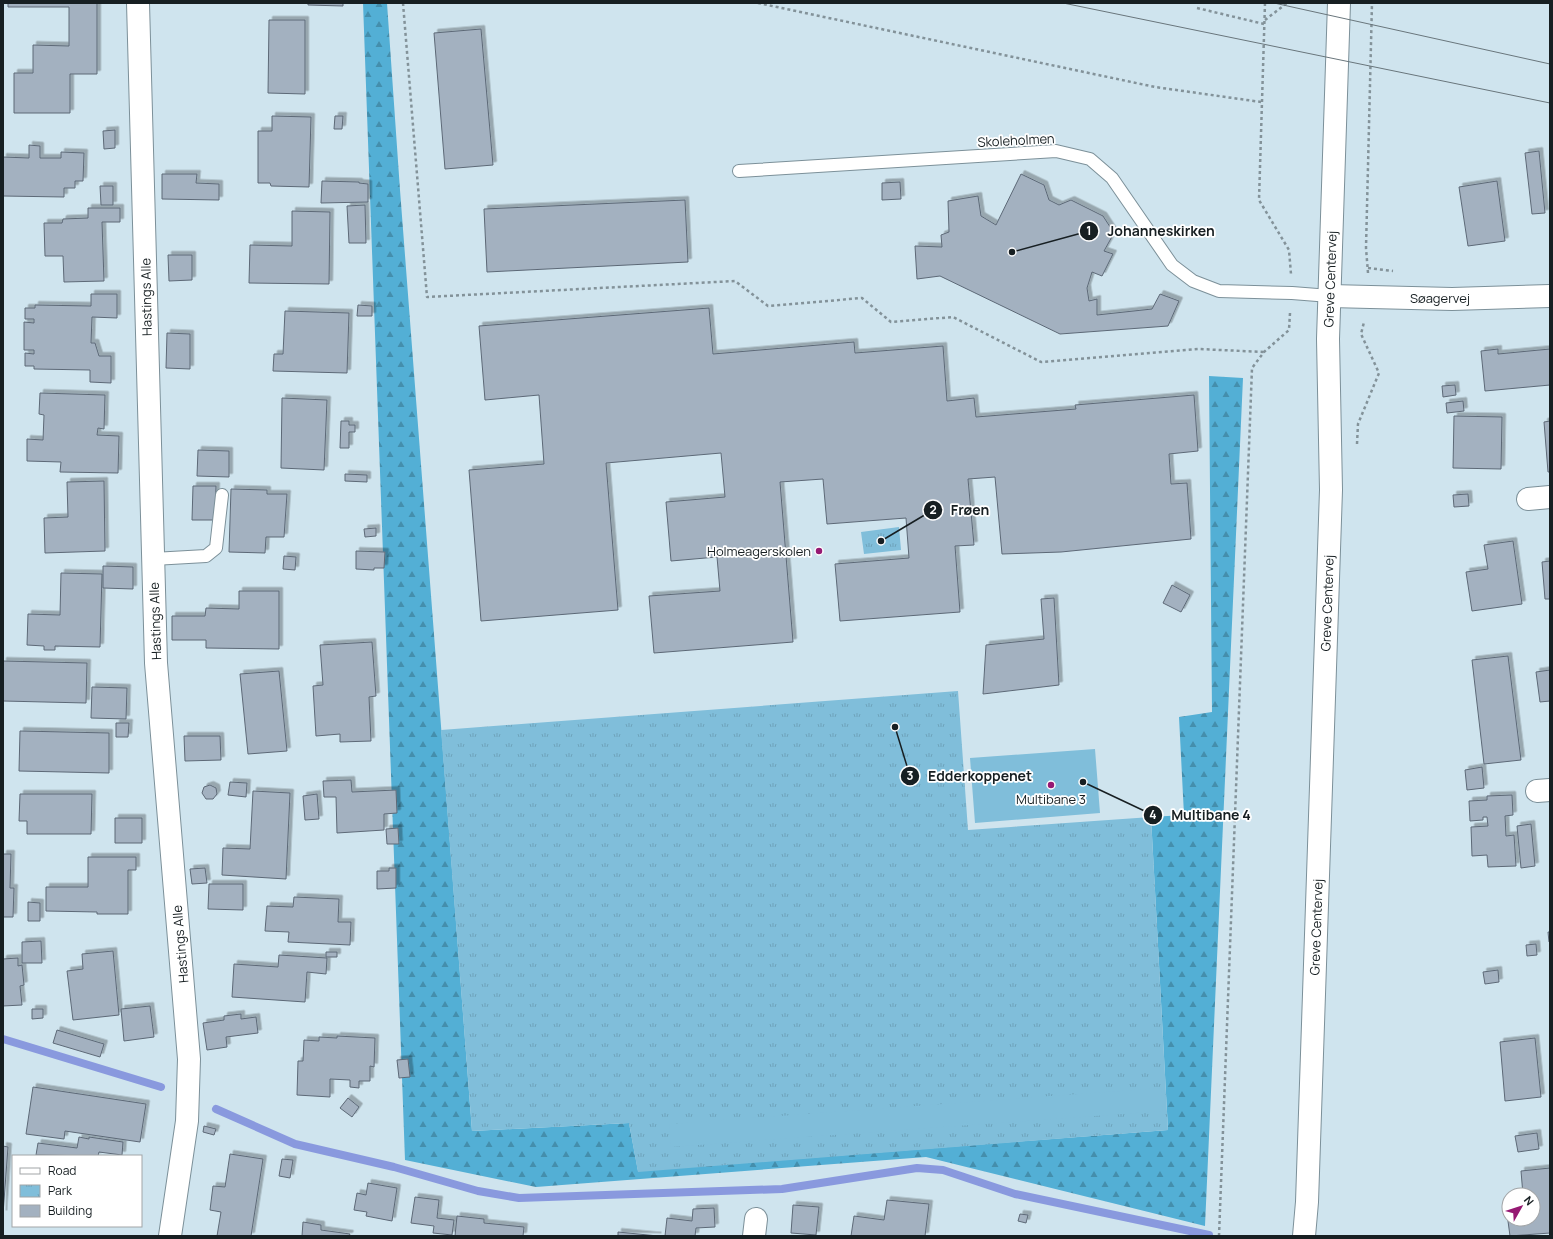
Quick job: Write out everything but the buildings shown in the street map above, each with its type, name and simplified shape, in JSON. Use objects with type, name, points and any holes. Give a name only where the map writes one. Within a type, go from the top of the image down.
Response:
[{"type":"street","name":"Hastings Alle","points":[[138,3],[156,663],[189,1059],[187,1121],[170,1236]]},
{"type":"street","name":"Greve Centervej","points":[[1304,1236],[1331,498],[1328,339],[1339,3]]},
{"type":"street","name":"Søagervej","points":[[1330,296],[1452,299],[1550,296]]},
{"type":"street","points":[[1528,499],[1550,497]]},
{"type":"street","name":"Greve Centervej","points":[[1294,1236],[1306,1202]]},
{"type":"lane","name":"Skoleholmen","points":[[739,171],[1056,151],[1090,159],[1112,178],[1172,265],[1193,281],[1219,291],[1292,293],[1330,296]]},
{"type":"lane","points":[[153,559],[206,556],[216,548],[222,495]]},
{"type":"path","points":[[403,3],[426,297],[735,281],[768,306],[862,298],[891,322],[953,317],[1041,362],[1199,349],[1264,352]]},
{"type":"path","points":[[758,3],[1155,87],[1262,102]]},
{"type":"path","points":[[1219,1236],[1252,368],[1264,352],[1289,330],[1292,293],[1289,250],[1259,200],[1265,3]]},
{"type":"path","points":[[1265,22],[1287,3]]},
{"type":"path","points":[[1197,8],[1265,22]]},
{"type":"green space","points":[[363,3],[387,3],[472,1131],[629,1123],[638,1171],[1168,1130],[1151,817],[1184,815],[1179,717],[1212,712],[1209,376],[1243,378],[1205,1226],[926,1157],[536,1187],[405,1160]]},
{"type":"green space","points":[[899,527],[901,550],[864,554],[861,532]]},
{"type":"green space","points":[[958,691],[968,830],[1151,817],[1168,1130],[638,1172],[629,1123],[472,1131],[441,730]]},
{"type":"green space","points":[[1095,749],[1100,813],[975,823],[970,758]]},
{"type":"green space","points":[[1161,1088],[1163,1111],[671,1147],[669,1124]]},
{"type":"waterway","points":[[3,1039],[161,1087]]},
{"type":"waterway","points":[[216,1109],[295,1144],[394,1167],[478,1191],[519,1198],[782,1189],[917,1168],[943,1170],[1015,1194],[1209,1235]]},
{"type":"tram line","points":[[1063,3],[1550,103]]},
{"type":"tram line","points":[[1274,3],[1550,64]]},
{"type":"place","name":"Johanneskirken","points":[[1012,252]]},
{"type":"place","name":"Frøen","points":[[881,541]]},
{"type":"place","name":"Holmeagerskolen","points":[[819,551]]},
{"type":"place","name":"Edderkoppenet","points":[[895,727]]},
{"type":"place","name":"Multibane 4","points":[[1083,782]]},
{"type":"place","name":"Multibane 3","points":[[1051,785]]}]
